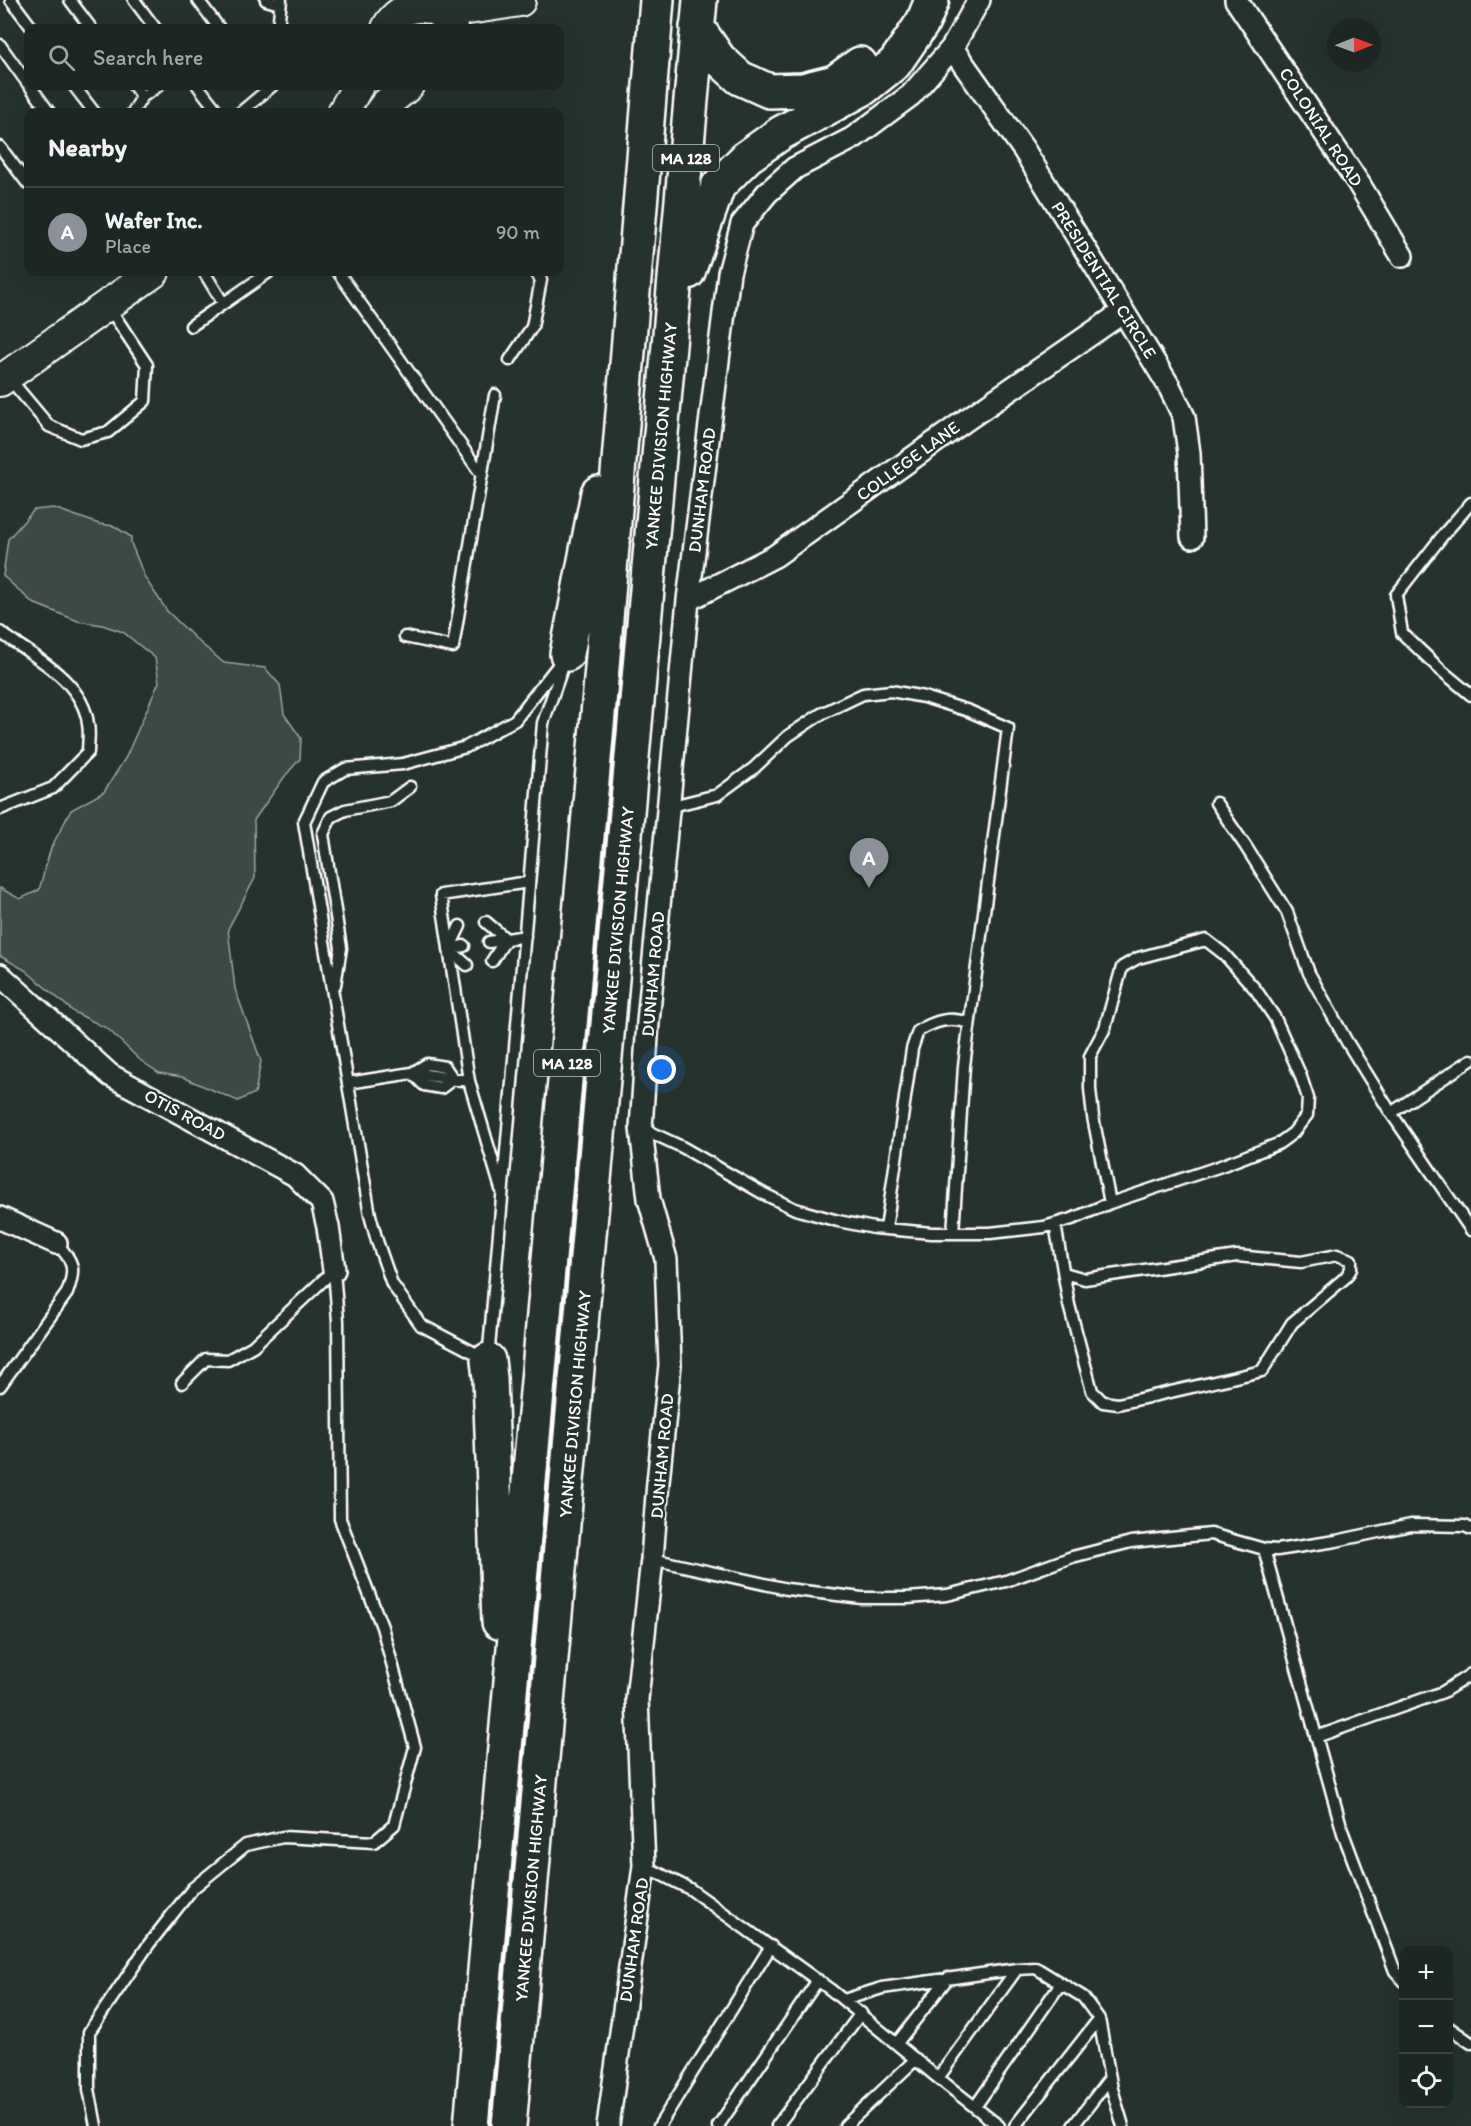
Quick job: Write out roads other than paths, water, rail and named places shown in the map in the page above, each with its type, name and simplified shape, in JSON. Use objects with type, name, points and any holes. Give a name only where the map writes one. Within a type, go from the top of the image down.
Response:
[{"type":"highway","name":"MA 128","points":[[471,2126],[600,692],[657,0]]},
{"type":"highway","points":[[699,14],[719,59],[740,78],[769,91],[803,90],[835,82],[869,57],[907,16],[915,0]]},
{"type":"highway","points":[[672,316],[718,186],[747,157],[781,133],[864,88],[895,63],[923,22],[932,0]]},
{"type":"highway","name":"YANKEE DIVISION HIGHWAY","points":[[509,2126],[699,14]]},
{"type":"highway","points":[[567,654],[597,500],[646,129]]},
{"type":"highway","points":[[488,1360],[503,1764]]},
{"type":"main road","points":[[389,16],[411,6],[422,5],[440,13],[521,0]]},
{"type":"main road","points":[[494,24],[521,0]]},
{"type":"main road","points":[[345,108],[356,90]]},
{"type":"main road","points":[[383,108],[403,90]]},
{"type":"main road","points":[[4,379],[108,305],[144,276]]},
{"type":"street","name":"DUNHAM ROAD","points":[[608,2126],[644,1866],[637,1699],[670,1365],[666,1259],[649,1199],[641,1128],[648,1022],[688,600],[729,273],[742,224],[767,193],[795,168],[853,138],[910,95],[952,48],[979,0]]},
{"type":"street","name":"COLONIAL ROAD","points":[[1236,0],[1359,184],[1402,256]]},
{"type":"street","name":"PRESIDENTIAL CIRCLE","points":[[952,48],[1024,150],[1169,386],[1184,417],[1189,453],[1192,537]]},
{"type":"street","name":"COLLEGE LANE","points":[[688,600],[775,556],[1123,312]]},
{"type":"street","name":"OTIS ROAD","points":[[0,975],[109,1074],[295,1175],[322,1202],[334,1270]]},
{"type":"street","points":[[0,1218],[56,1243]]},
{"type":"lane","points":[[11,0],[29,24]]},
{"type":"lane","points":[[70,0],[88,24]]},
{"type":"lane","points":[[134,0],[152,24]]},
{"type":"lane","points":[[198,0],[216,24]]},
{"type":"lane","points":[[266,0],[281,2],[278,24]]},
{"type":"lane","points":[[0,45],[24,78]]},
{"type":"lane","points":[[33,90],[46,108]]},
{"type":"lane","points":[[77,90],[91,108]]},
{"type":"lane","points":[[137,90],[142,97]]},
{"type":"lane","points":[[135,108],[142,97],[152,90]]},
{"type":"lane","points":[[201,90],[215,108]]},
{"type":"lane","points":[[245,108],[263,90]]},
{"type":"lane","points":[[0,147],[24,179]]},
{"type":"lane","points":[[206,276],[223,303]]},
{"type":"lane","points":[[191,326],[263,276]]},
{"type":"lane","points":[[341,276],[482,475]]},
{"type":"lane","points":[[510,360],[532,327],[541,280],[538,276]]},
{"type":"lane","points":[[4,379],[49,426],[81,439],[108,432],[145,400],[147,364],[108,305]]},
{"type":"lane","points":[[405,637],[453,647],[495,395]]},
{"type":"lane","points":[[1471,503],[1396,595],[1402,633],[1471,695]]},
{"type":"lane","points":[[0,632],[56,672],[76,691],[88,723],[88,752],[53,788],[0,809]]},
{"type":"lane","points":[[567,654],[543,723],[488,1360],[421,1325],[392,1284],[377,1241],[370,1215],[304,822],[323,782],[345,769],[404,764],[466,747],[515,720],[567,654]]},
{"type":"lane","points":[[668,807],[717,795],[754,768],[788,736],[821,714],[863,694],[891,691],[924,697],[969,711],[1008,728],[964,1066],[953,1233]]},
{"type":"lane","points":[[333,994],[341,948],[323,834],[331,817],[338,813],[391,801],[410,787]]},
{"type":"lane","points":[[1216,803],[1287,912],[1309,973],[1347,1042],[1391,1113],[1471,1230]]},
{"type":"lane","points":[[502,1195],[468,1081],[441,895],[529,882]]},
{"type":"lane","points":[[486,922],[507,939]]},
{"type":"lane","points":[[449,949],[460,926]]},
{"type":"lane","points":[[489,942],[525,936]]},
{"type":"lane","points":[[492,961],[507,939]]},
{"type":"lane","points":[[641,1128],[682,1147],[795,1209],[837,1221],[886,1229],[953,1233],[990,1233],[1054,1224],[1278,1144],[1293,1133],[1307,1115],[1308,1098],[1275,1018],[1256,990],[1224,954],[1206,940],[1138,958],[1122,967],[1105,1028],[1090,1056],[1093,1117],[1110,1203]]},
{"type":"lane","points":[[449,949],[464,946]]},
{"type":"lane","points":[[449,949],[467,965]]},
{"type":"lane","points":[[886,1229],[912,1049],[918,1031],[944,1019],[969,1023]]},
{"type":"lane","points":[[1391,1113],[1471,1060]]},
{"type":"lane","points":[[348,1083],[411,1073],[427,1064],[445,1067],[453,1079]]},
{"type":"lane","points":[[411,1073],[424,1085],[441,1088],[453,1079],[468,1081]]},
{"type":"lane","points":[[1054,1224],[1069,1305],[1092,1391],[1103,1402],[1118,1404],[1262,1371],[1292,1323],[1346,1277],[1351,1260],[1337,1255],[1301,1262],[1236,1256],[1085,1279],[1064,1273]]},
{"type":"lane","points":[[0,1386],[67,1293],[73,1276],[70,1256],[56,1243]]},
{"type":"lane","points":[[182,1383],[206,1359],[228,1359],[253,1346],[334,1270]]},
{"type":"lane","points":[[96,2126],[89,2089],[89,2032],[149,1944],[193,1888],[246,1845],[283,1837],[374,1842],[394,1825],[415,1747],[382,1628],[340,1519],[338,1321],[334,1270]]},
{"type":"lane","points":[[652,1559],[787,1589],[861,1598],[907,1598],[947,1595],[1005,1581],[1072,1557],[1131,1542],[1211,1534],[1264,1549],[1276,1550],[1336,1541],[1411,1525],[1466,1526],[1471,1529]]},
{"type":"lane","points":[[1264,1549],[1343,1833],[1395,1971],[1399,1975]]},
{"type":"lane","points":[[1316,1737],[1443,1692],[1471,1674]]},
{"type":"lane","points":[[644,1866],[690,1889],[818,1980],[999,2126]]},
{"type":"lane","points":[[659,2126],[771,1947]]},
{"type":"lane","points":[[844,2000],[882,1988],[1036,1968],[1083,1997],[1099,2019],[1110,2078],[1123,2126]]},
{"type":"lane","points":[[938,2078],[1017,1969]]},
{"type":"lane","points":[[897,2043],[948,1978]]},
{"type":"lane","points":[[718,2126],[818,1980]]},
{"type":"lane","points":[[975,2107],[1060,1983]]},
{"type":"lane","points":[[777,2126],[861,2013]]},
{"type":"lane","points":[[1016,2126],[1099,2019]]},
{"type":"lane","points":[[1453,2030],[1471,2043]]},
{"type":"lane","points":[[845,2126],[916,2059]]},
{"type":"lane","points":[[1072,2126],[1110,2078]]},
{"type":"place","name":"Wafer Inc.","points":[[869,888]]}]
